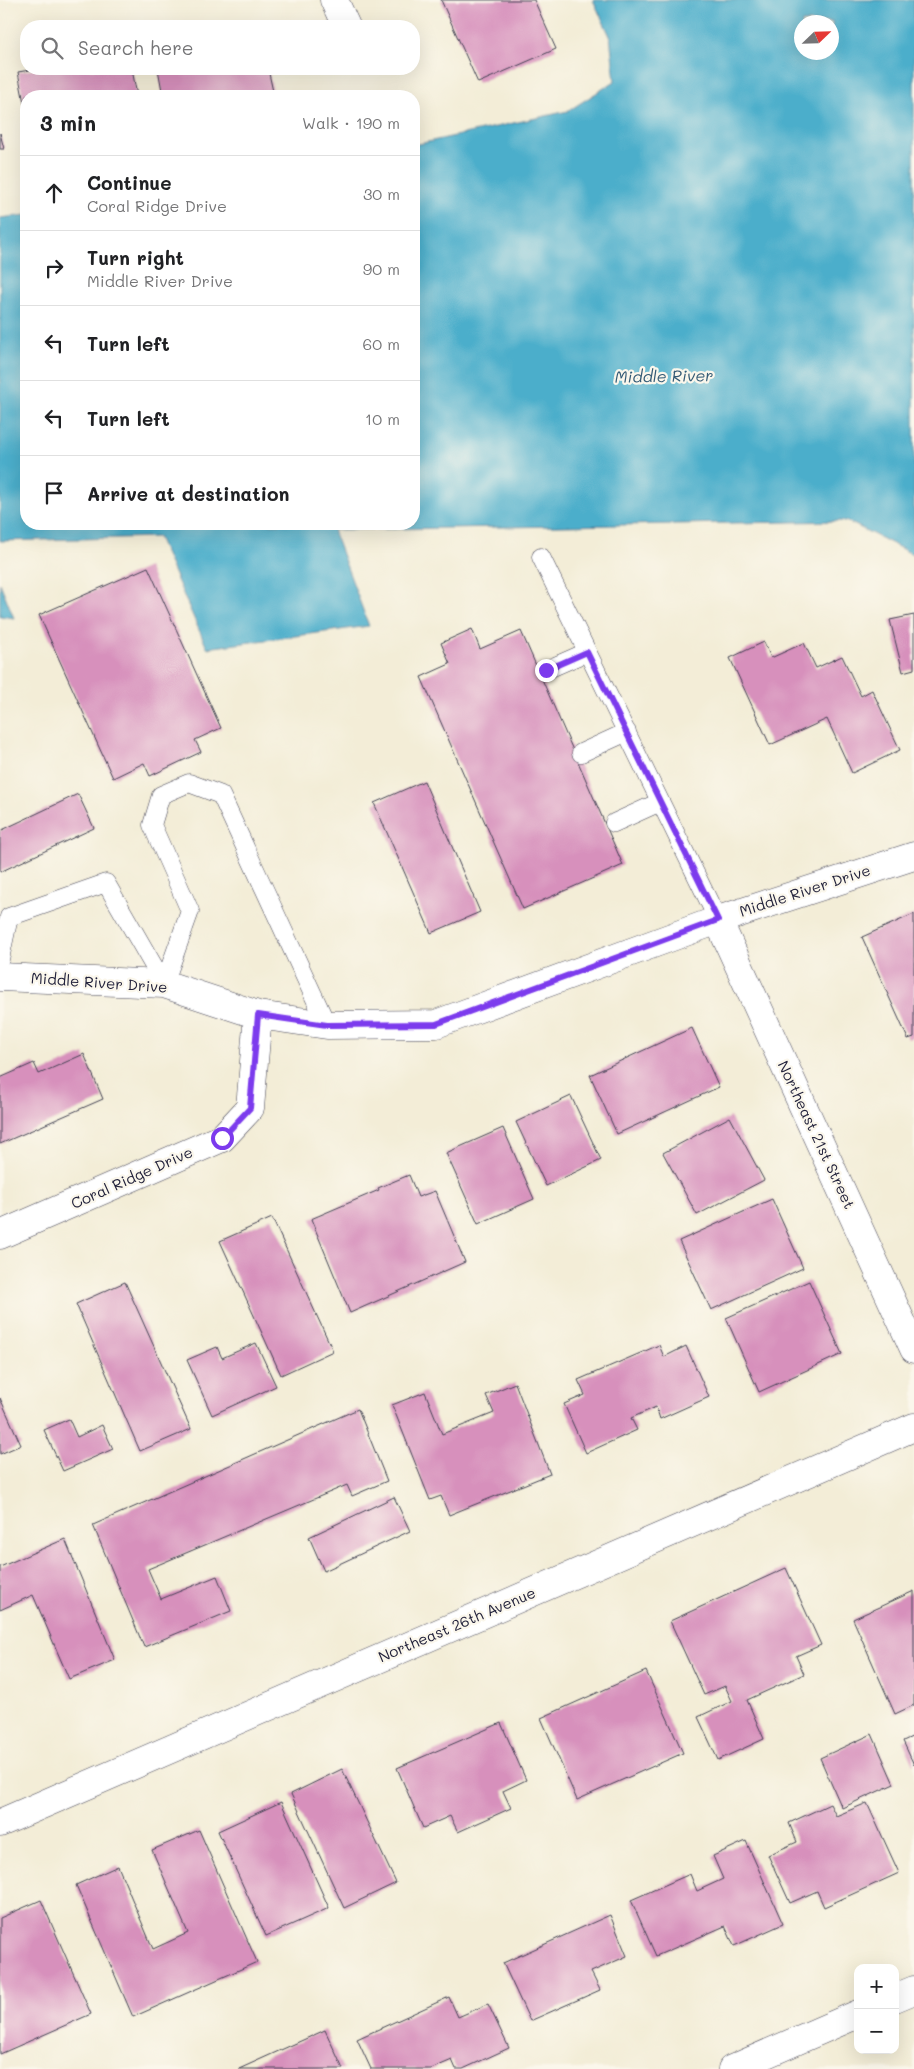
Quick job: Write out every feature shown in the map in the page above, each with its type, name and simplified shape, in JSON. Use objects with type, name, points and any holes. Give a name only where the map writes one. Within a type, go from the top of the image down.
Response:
[{"type":"street","points":[[334,0],[343,20]]},
{"type":"street","name":"Middle River Drive","points":[[0,977],[164,984],[258,1015],[327,1025],[436,1024],[718,920],[914,856]]},
{"type":"street","name":"Northeast 21st Street","points":[[718,920],[914,1349]]},
{"type":"street","name":"Coral Ridge Drive","points":[[0,1235],[222,1138],[250,1108],[258,1015]]},
{"type":"street","name":"Northeast 26th Avenue","points":[[0,1823],[914,1427]]},
{"type":"street","points":[[899,1996],[914,1990]]},
{"type":"street","points":[[732,2069],[854,2016]]},
{"type":"lane","points":[[541,557],[718,920]]},
{"type":"lane","points":[[546,670],[587,652]]},
{"type":"lane","points":[[581,753],[627,732]]},
{"type":"lane","points":[[164,984],[190,911],[152,825],[161,795],[189,783],[221,795],[327,1025]]},
{"type":"lane","points":[[614,823],[660,802]]},
{"type":"lane","points":[[0,959],[9,917],[106,883],[164,984]]},
{"type":"water","name":"Middle River","points":[[593,0],[914,0],[914,555],[847,521],[420,528],[420,144],[568,111],[615,81],[610,36]]},
{"type":"water","points":[[20,216],[20,530],[333,530],[369,626],[207,648],[158,537],[0,541],[0,218]]},
{"type":"water","points":[[0,583],[14,618],[0,616]]},
{"type":"building","points":[[441,0],[534,0],[556,49],[478,83]]},
{"type":"building","points":[[18,72],[20,72],[20,75],[133,75],[136,90],[22,90]]},
{"type":"building","points":[[159,75],[269,75],[273,90],[162,90]]},
{"type":"building","points":[[0,133],[4,149],[0,149]]},
{"type":"building","points":[[148,567],[221,728],[195,740],[201,752],[150,776],[144,763],[113,778],[39,615]]},
{"type":"building","points":[[914,615],[914,669],[903,672],[890,620]]},
{"type":"building","points":[[472,629],[480,649],[521,631],[623,865],[523,909],[421,677],[450,664],[441,643]]},
{"type":"building","points":[[764,642],[771,658],[804,643],[816,668],[842,656],[861,696],[872,690],[900,750],[852,773],[827,719],[770,745],[730,658]]},
{"type":"building","points":[[424,781],[480,912],[431,933],[374,803]]},
{"type":"building","points":[[78,794],[94,828],[0,872],[0,831]]},
{"type":"building","points":[[914,914],[914,1037],[908,1039],[862,937]]},
{"type":"building","points":[[692,1028],[719,1087],[617,1134],[590,1075]]},
{"type":"building","points":[[84,1054],[103,1099],[0,1144],[0,1078],[34,1063],[39,1074]]},
{"type":"building","points":[[571,1096],[601,1160],[546,1186],[516,1122]]},
{"type":"building","points":[[730,1117],[764,1180],[697,1215],[663,1153]]},
{"type":"building","points":[[503,1128],[534,1199],[478,1224],[446,1153]]},
{"type":"building","points":[[409,1175],[418,1197],[435,1191],[465,1262],[350,1313],[311,1219]]},
{"type":"building","points":[[772,1199],[803,1268],[711,1310],[679,1241]]},
{"type":"building","points":[[272,1218],[333,1351],[281,1375],[220,1241]]},
{"type":"building","points":[[809,1281],[842,1354],[759,1392],[726,1318]]},
{"type":"building","points":[[125,1282],[191,1429],[140,1451],[76,1304]]},
{"type":"building","points":[[256,1343],[276,1386],[212,1415],[187,1360],[217,1347],[222,1358]]},
{"type":"building","points":[[659,1345],[664,1357],[686,1346],[709,1397],[660,1419],[656,1407],[631,1418],[637,1430],[586,1453],[564,1404],[585,1395],[578,1380]]},
{"type":"building","points":[[515,1383],[550,1474],[449,1515],[441,1496],[430,1500],[392,1405],[425,1392],[442,1434],[494,1413],[486,1395]]},
{"type":"building","points":[[0,1398],[21,1445],[0,1454]]},
{"type":"building","points":[[358,1409],[387,1481],[352,1496],[347,1485],[148,1569],[161,1599],[217,1576],[231,1611],[144,1647],[93,1525]]},
{"type":"building","points":[[69,1419],[77,1437],[102,1425],[113,1449],[63,1471],[44,1430]]},
{"type":"building","points":[[394,1497],[410,1531],[324,1571],[309,1537]]},
{"type":"building","points":[[65,1539],[115,1660],[69,1679],[33,1595],[0,1610],[0,1567]]},
{"type":"building","points":[[786,1568],[821,1645],[796,1656],[804,1674],[747,1700],[764,1739],[718,1760],[698,1717],[732,1701],[725,1686],[704,1695],[670,1621]]},
{"type":"building","points":[[914,1591],[914,1705],[895,1714],[853,1619]]},
{"type":"building","points":[[646,1671],[683,1753],[577,1800],[541,1718]]},
{"type":"building","points":[[501,1723],[526,1780],[503,1791],[511,1808],[458,1832],[450,1816],[423,1828],[397,1768]]},
{"type":"building","points":[[872,1734],[894,1784],[842,1808],[820,1758]]},
{"type":"building","points":[[914,1736],[914,1765],[903,1741]]},
{"type":"building","points":[[342,1769],[396,1883],[344,1908],[291,1794]]},
{"type":"building","points":[[281,1802],[329,1908],[266,1936],[218,1831]]},
{"type":"building","points":[[867,1803],[899,1873],[824,1907],[817,1891],[790,1903],[768,1855],[797,1842],[789,1823],[830,1804],[836,1816]]},
{"type":"building","points":[[199,1830],[257,1962],[133,2017],[76,1885],[118,1866],[153,1949],[188,1933],[152,1850]]},
{"type":"building","points":[[746,1841],[783,1924],[734,1946],[725,1926],[656,1956],[631,1900],[690,1874],[697,1891],[723,1879],[713,1856]]},
{"type":"building","points":[[41,1900],[91,2014],[0,2054],[0,1918]]},
{"type":"building","points":[[610,1915],[627,1956],[591,1972],[600,1990],[530,2021],[503,1963]]},
{"type":"building","points":[[449,1997],[458,2017],[488,2004],[509,2048],[463,2069],[456,2069],[452,2060],[431,2069],[371,2069],[357,2039]]},
{"type":"building","points":[[325,2030],[343,2069],[239,2069]]},
{"type":"route","points":[[222,1138],[250,1108],[258,1015],[327,1025],[436,1024],[718,920],[587,652],[546,670]]}]
